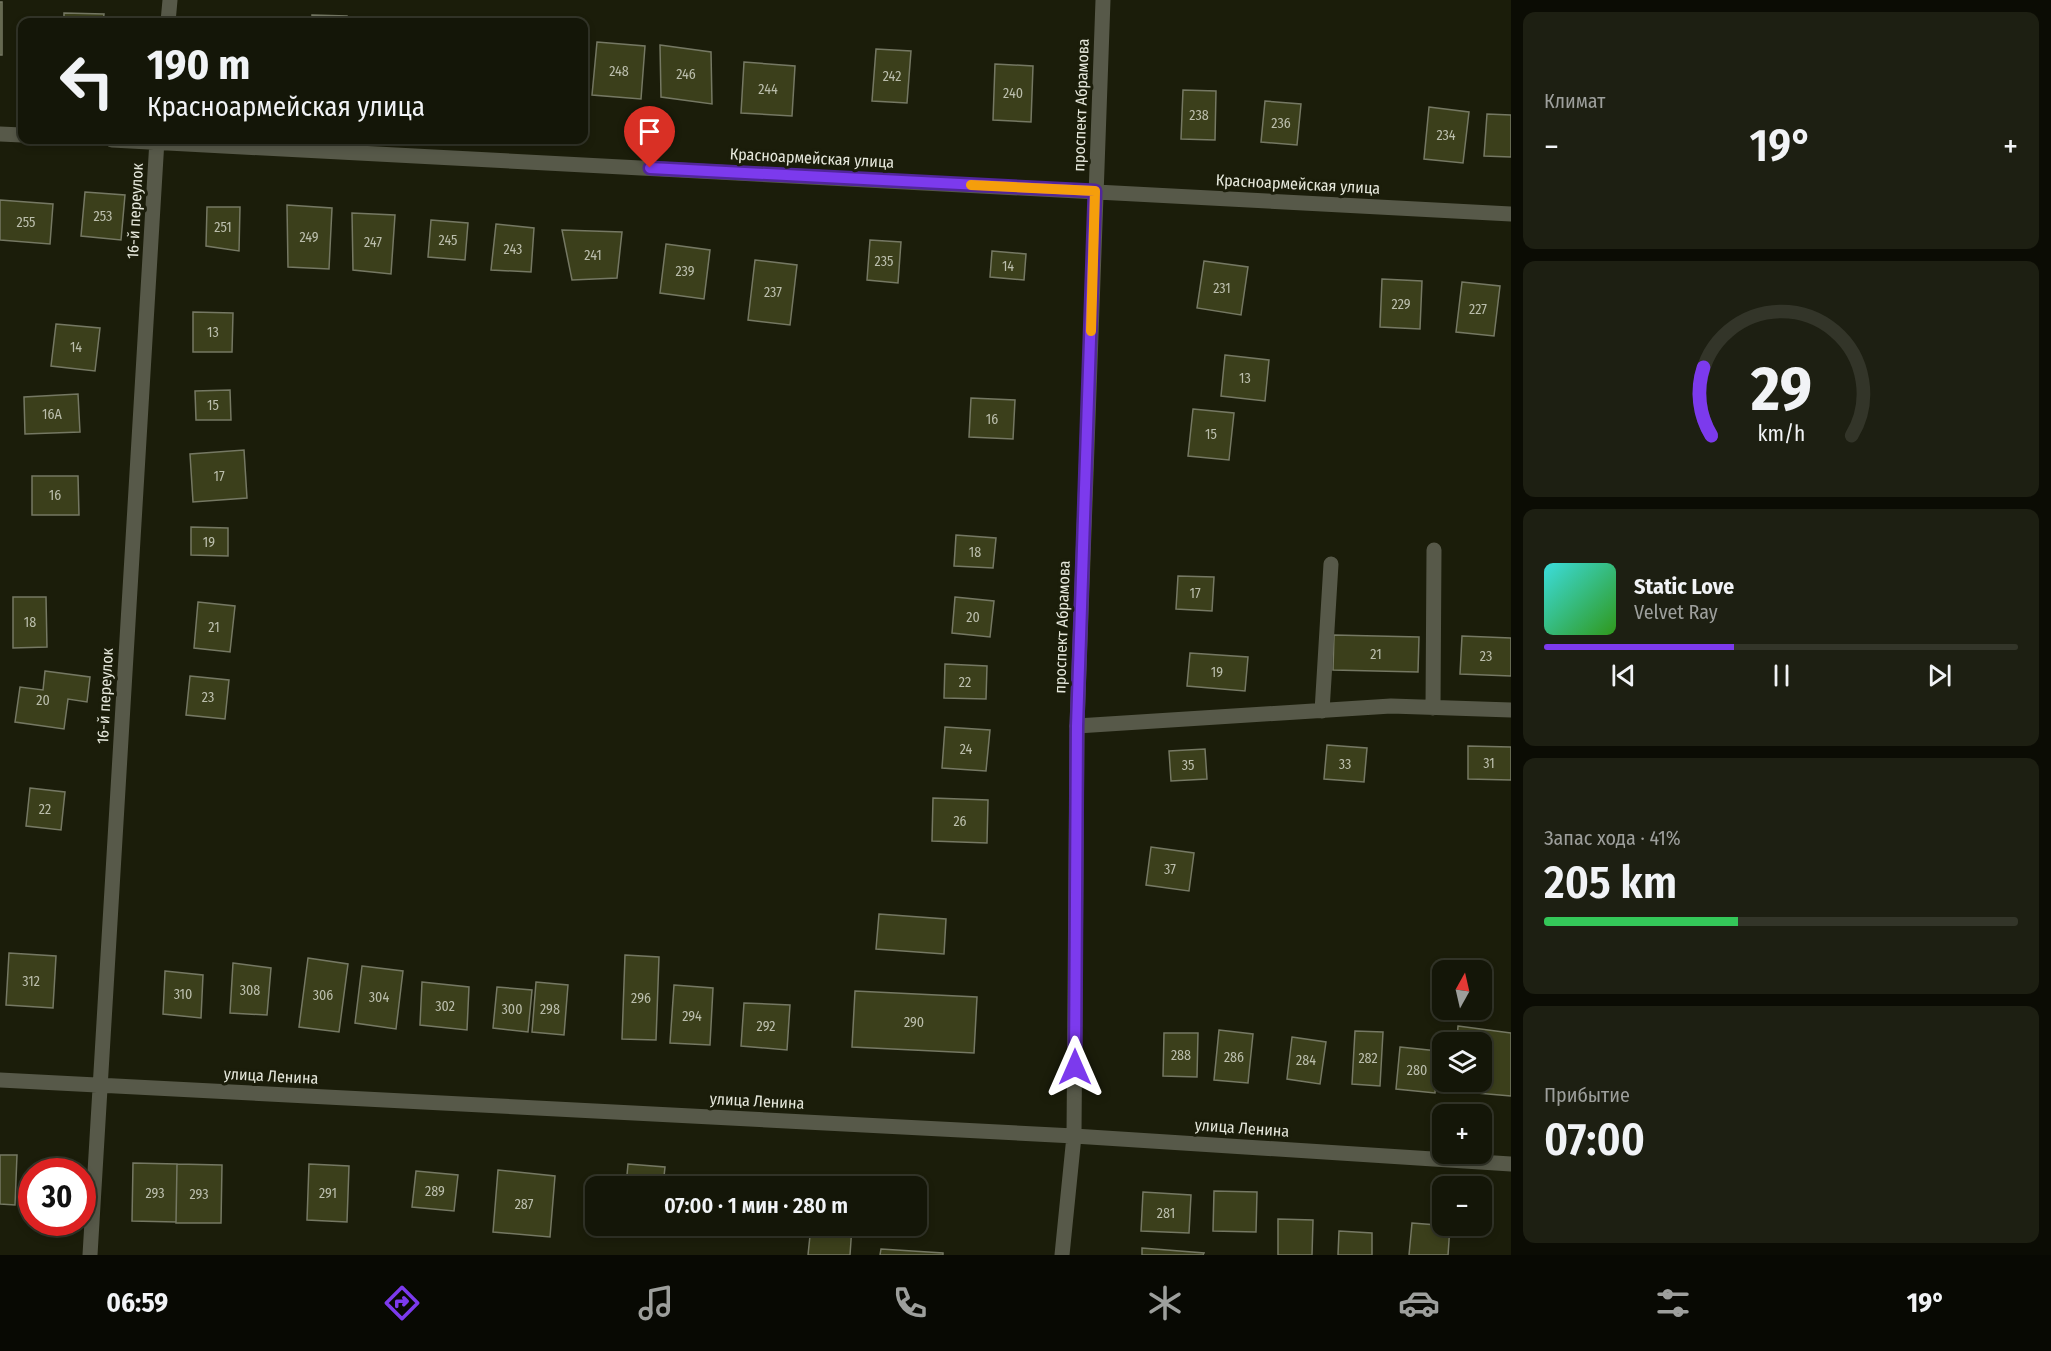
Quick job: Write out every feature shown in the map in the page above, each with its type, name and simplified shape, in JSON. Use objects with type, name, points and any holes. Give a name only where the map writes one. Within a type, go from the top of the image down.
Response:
[{"type":"street","points":[[168,18],[170,0]]},
{"type":"street","name":"проспект Абрамова","points":[[1062,1255],[1074,1136],[1077,726],[1103,0]]},
{"type":"street","points":[[0,134],[18,135]]},
{"type":"street","name":"16-й переулок","points":[[90,1255],[157,144]]},
{"type":"street","name":"Красноармейская улица","points":[[213,144],[1511,214]]},
{"type":"street","points":[[1433,708],[1434,550]]},
{"type":"street","points":[[1322,711],[1331,564]]},
{"type":"street","points":[[1077,726],[1391,706],[1511,710]]},
{"type":"street","name":"улица Ленина","points":[[0,1080],[1074,1136],[1511,1164]]},
{"type":"building","points":[[0,2],[2,2],[2,55],[0,55]]},
{"type":"building","points":[[64,13],[104,14],[104,18],[64,18]]},
{"type":"building","points":[[312,15],[347,16],[347,18],[312,18]]},
{"type":"building","points":[[597,42],[645,46],[641,99],[592,95]]},
{"type":"building","points":[[660,45],[711,52],[712,104],[661,97]]},
{"type":"building","points":[[876,49],[911,51],[907,103],[872,101]]},
{"type":"building","points":[[744,62],[795,66],[792,116],[741,113]]},
{"type":"building","points":[[995,64],[1033,66],[1031,122],[993,120]]},
{"type":"building","points":[[1183,90],[1216,91],[1215,140],[1181,139]]},
{"type":"building","points":[[1265,101],[1301,104],[1297,145],[1261,142]]},
{"type":"building","points":[[1429,107],[1469,112],[1463,163],[1424,159]]},
{"type":"building","points":[[1487,114],[1511,115],[1511,157],[1484,156]]},
{"type":"building","points":[[85,192],[125,195],[121,240],[81,236]]},
{"type":"building","points":[[0,200],[53,204],[50,244],[0,240]]},
{"type":"building","points":[[287,205],[332,208],[329,269],[288,267]]},
{"type":"building","points":[[207,207],[240,207],[239,251],[206,246]]},
{"type":"building","points":[[352,213],[395,215],[391,274],[353,270]]},
{"type":"building","points":[[431,220],[468,223],[465,260],[428,257]]},
{"type":"building","points":[[496,224],[534,228],[531,272],[491,270]]},
{"type":"building","points":[[562,230],[622,232],[617,278],[572,280]]},
{"type":"building","points":[[870,240],[901,242],[898,283],[867,280]]},
{"type":"building","points":[[666,244],[710,250],[704,299],[660,293]]},
{"type":"building","points":[[992,251],[1026,254],[1024,280],[990,277]]},
{"type":"building","points":[[755,260],[797,265],[790,325],[748,320]]},
{"type":"building","points":[[1204,261],[1248,267],[1241,315],[1197,308]]},
{"type":"building","points":[[1382,279],[1422,281],[1420,329],[1380,327]]},
{"type":"building","points":[[1462,282],[1500,286],[1494,336],[1456,332]]},
{"type":"building","points":[[193,312],[233,313],[232,352],[193,352]]},
{"type":"building","points":[[56,324],[100,328],[95,371],[51,366]]},
{"type":"building","points":[[1225,355],[1269,360],[1265,401],[1221,396]]},
{"type":"building","points":[[230,390],[231,420],[196,420],[195,391]]},
{"type":"building","points":[[78,394],[80,432],[25,434],[24,397]]},
{"type":"building","points":[[971,398],[1015,400],[1013,439],[969,437]]},
{"type":"building","points":[[1193,409],[1234,413],[1229,460],[1188,456]]},
{"type":"building","points":[[244,450],[247,498],[193,502],[190,454]]},
{"type":"building","points":[[32,476],[78,476],[79,515],[32,515]]},
{"type":"building","points":[[191,527],[228,528],[228,556],[191,555]]},
{"type":"building","points":[[956,535],[996,538],[993,568],[954,566]]},
{"type":"building","points":[[1178,576],[1214,577],[1212,611],[1176,609]]},
{"type":"building","points":[[13,597],[46,597],[47,647],[13,648]]},
{"type":"building","points":[[955,597],[994,601],[990,637],[952,633]]},
{"type":"building","points":[[198,602],[235,606],[230,652],[194,648]]},
{"type":"building","points":[[1334,635],[1419,637],[1418,672],[1333,670]]},
{"type":"building","points":[[1462,636],[1511,638],[1511,676],[1460,674]]},
{"type":"building","points":[[1190,653],[1248,657],[1245,691],[1187,686]]},
{"type":"building","points":[[945,664],[987,666],[986,699],[944,698]]},
{"type":"building","points":[[45,671],[90,677],[87,702],[68,699],[64,729],[15,722],[20,687],[43,690]]},
{"type":"building","points":[[190,676],[229,680],[225,719],[186,715]]},
{"type":"building","points":[[945,727],[990,730],[986,771],[942,768]]},
{"type":"building","points":[[1327,745],[1367,748],[1364,782],[1324,779]]},
{"type":"building","points":[[1468,746],[1511,747],[1511,780],[1468,779]]},
{"type":"building","points":[[1205,749],[1207,779],[1171,781],[1169,751]]},
{"type":"building","points":[[30,788],[65,792],[61,830],[26,826]]},
{"type":"building","points":[[933,798],[988,800],[987,843],[932,841]]},
{"type":"building","points":[[1151,847],[1194,853],[1189,891],[1146,885]]},
{"type":"building","points":[[879,914],[946,919],[944,954],[876,949]]},
{"type":"building","points":[[9,953],[56,956],[53,1008],[6,1005]]},
{"type":"building","points":[[625,955],[659,957],[656,1040],[622,1039]]},
{"type":"building","points":[[308,958],[348,964],[339,1032],[299,1027]]},
{"type":"building","points":[[233,963],[271,968],[267,1015],[230,1013]]},
{"type":"building","points":[[362,966],[403,971],[396,1029],[355,1023]]},
{"type":"building","points":[[165,971],[203,975],[201,1018],[163,1014]]},
{"type":"building","points":[[422,982],[469,987],[467,1030],[420,1025]]},
{"type":"building","points":[[536,982],[568,985],[564,1035],[532,1032]]},
{"type":"building","points":[[674,985],[713,988],[710,1045],[670,1043]]},
{"type":"building","points":[[497,987],[532,990],[528,1032],[493,1028]]},
{"type":"building","points":[[855,991],[977,997],[974,1053],[852,1047]]},
{"type":"building","points":[[744,1003],[790,1005],[787,1050],[741,1046]]},
{"type":"building","points":[[1458,1026],[1511,1033],[1511,1096],[1465,1092],[1492,1092],[1492,1032],[1458,1032]]},
{"type":"building","points":[[1219,1030],[1253,1034],[1248,1083],[1214,1080]]},
{"type":"building","points":[[1355,1031],[1383,1032],[1380,1086],[1352,1084]]},
{"type":"building","points":[[1164,1033],[1198,1033],[1197,1077],[1163,1076]]},
{"type":"building","points":[[1292,1037],[1326,1042],[1320,1084],[1287,1079]]},
{"type":"building","points":[[1400,1047],[1432,1050],[1432,1092],[1435,1093],[1396,1089]]},
{"type":"building","points":[[0,1155],[17,1155],[15,1205],[0,1204]]},
{"type":"building","points":[[133,1163],[177,1164],[176,1222],[132,1221]]},
{"type":"building","points":[[177,1164],[222,1165],[221,1223],[176,1223]]},
{"type":"building","points":[[309,1164],[349,1166],[347,1222],[307,1220]]},
{"type":"building","points":[[628,1164],[665,1167],[664,1176],[627,1176]]},
{"type":"building","points":[[498,1170],[555,1176],[550,1237],[493,1232]]},
{"type":"building","points":[[416,1171],[458,1175],[454,1211],[412,1207]]},
{"type":"building","points":[[1214,1191],[1257,1192],[1256,1232],[1213,1231]]},
{"type":"building","points":[[1143,1192],[1191,1195],[1189,1233],[1141,1231]]},
{"type":"building","points":[[1278,1219],[1313,1220],[1312,1255],[1278,1255]]},
{"type":"building","points":[[1412,1223],[1432,1225],[1432,1236],[1449,1236],[1448,1255],[1409,1255]]},
{"type":"building","points":[[1339,1231],[1372,1233],[1372,1255],[1338,1255]]},
{"type":"building","points":[[810,1236],[851,1236],[850,1255],[808,1255]]},
{"type":"building","points":[[1142,1248],[1204,1253],[1203,1255],[1142,1255]]},
{"type":"building","points":[[881,1249],[943,1253],[943,1255],[880,1255]]},
{"type":"slow traffic","points":[[971,185],[1095,191],[1091,331]]},
{"type":"route","points":[[650,168],[1095,191],[1077,726],[1075,1067]]}]
